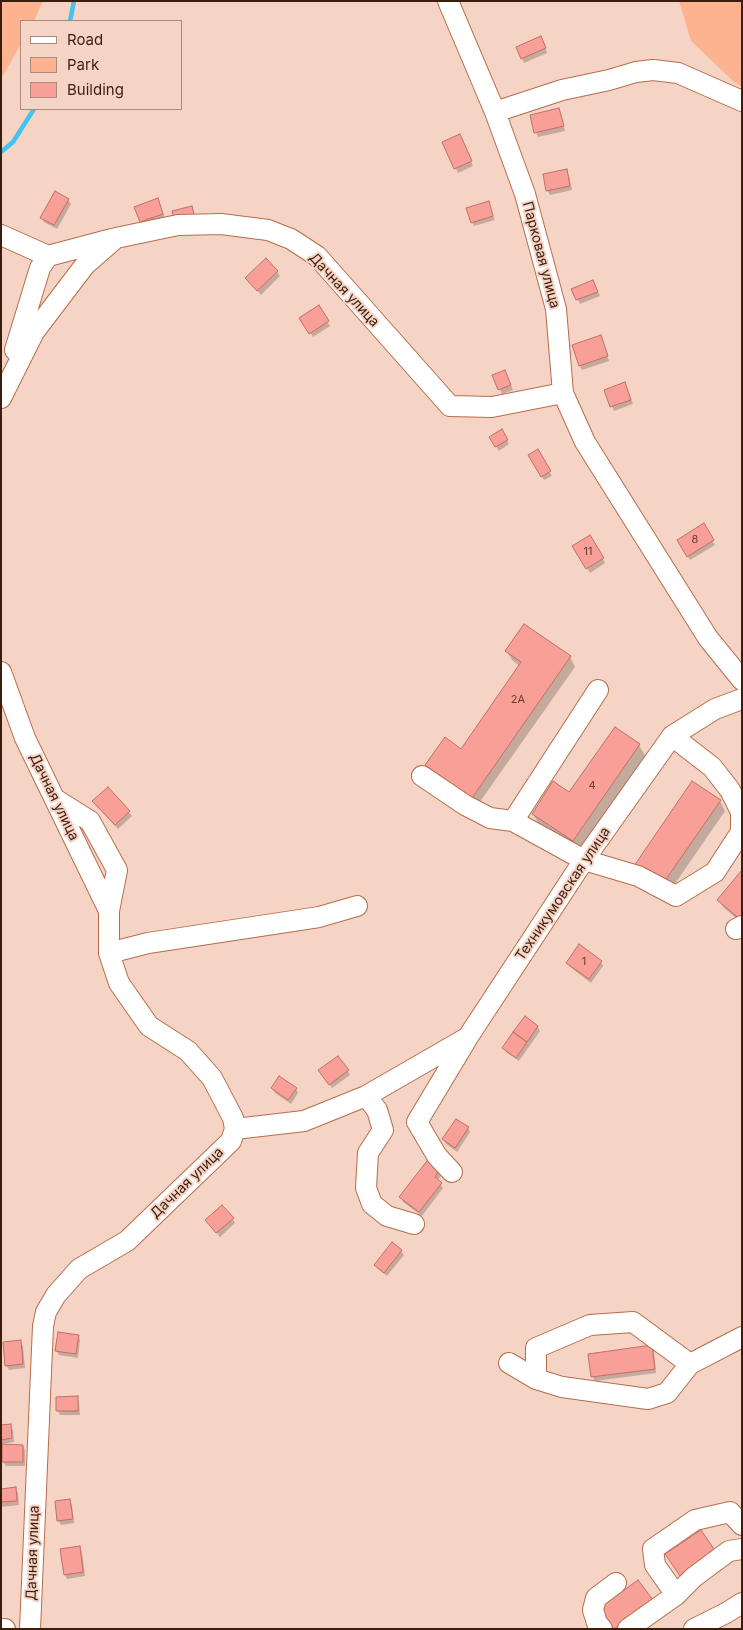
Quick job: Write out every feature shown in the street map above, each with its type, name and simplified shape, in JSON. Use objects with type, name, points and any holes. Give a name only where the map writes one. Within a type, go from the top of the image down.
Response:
[{"type":"street","name":"Парковая улица","points":[[448,1],[495,112],[525,194],[556,309],[563,393],[585,442],[708,638],[742,680]]},
{"type":"street","points":[[495,112],[562,90],[636,72],[654,70],[678,74],[742,101]]},
{"type":"street","name":"Дачная улица","points":[[1,397],[34,332],[85,265],[116,238],[178,225],[221,224],[268,230],[291,239],[317,256],[450,406],[492,407],[563,393]]},
{"type":"street","points":[[1,235],[48,256],[116,238]]},
{"type":"street","points":[[1,397],[40,268],[48,256]]},
{"type":"street","name":"Дачная улица","points":[[1,672],[25,738],[109,911],[110,953],[119,983],[150,1026],[188,1051],[212,1078],[233,1118],[235,1129],[231,1141],[127,1241],[79,1269],[56,1296],[46,1312],[42,1326],[30,1629]]},
{"type":"street","points":[[513,821],[598,690]]},
{"type":"street","name":"Техникумовская улица","points":[[452,1172],[437,1156],[417,1122],[468,1037],[584,860],[672,736],[715,709],[742,699]]},
{"type":"street","points":[[422,776],[465,806],[490,818],[513,821],[584,860],[638,876],[676,896],[715,872],[741,832],[740,812],[730,790],[712,768],[672,736]]},
{"type":"street","points":[[110,953],[148,943],[318,917],[357,906]]},
{"type":"street","points":[[235,1129],[304,1121],[366,1096],[468,1037]]},
{"type":"street","points":[[366,1096],[377,1110],[383,1130],[368,1154],[366,1188],[372,1204],[387,1216],[414,1224]]},
{"type":"street","points":[[536,1379],[536,1348],[590,1325],[634,1322],[690,1364]]},
{"type":"street","points":[[509,1364],[536,1379],[562,1387],[648,1398],[667,1393],[690,1364],[742,1337]]},
{"type":"street","points":[[676,1595],[654,1565],[652,1549],[695,1520],[730,1512],[742,1525]]},
{"type":"street","points":[[628,1629],[676,1595],[694,1577],[729,1551],[742,1549]]},
{"type":"street","points":[[602,1629],[597,1623],[592,1610],[596,1598],[616,1583]]},
{"type":"street","points":[[694,1629],[742,1603]]},
{"type":"green space","points":[[1,1],[43,1],[34,20],[20,20],[20,46],[1,79]]},
{"type":"green space","points":[[679,1],[742,1],[742,87],[734,82],[691,41]]},
{"type":"building","points":[[541,36],[546,48],[521,59],[516,47]]},
{"type":"building","points":[[559,108],[564,126],[534,133],[530,115]]},
{"type":"building","points":[[460,134],[472,161],[454,169],[442,142]]},
{"type":"building","points":[[567,169],[570,186],[546,191],[543,174]]},
{"type":"building","points":[[55,191],[69,199],[54,225],[40,218]]},
{"type":"building","points":[[158,198],[163,214],[140,222],[134,207]]},
{"type":"building","points":[[489,201],[493,216],[471,223],[466,208]]},
{"type":"building","points":[[192,206],[195,219],[175,223],[172,211]]},
{"type":"building","points":[[266,258],[278,271],[257,291],[245,278]]},
{"type":"building","points":[[593,280],[598,292],[576,300],[571,289]]},
{"type":"building","points":[[319,305],[329,321],[309,334],[299,318]]},
{"type":"building","points":[[601,335],[608,356],[579,366],[572,345]]},
{"type":"building","points":[[505,370],[511,385],[498,390],[492,375]]},
{"type":"building","points":[[625,382],[631,400],[610,407],[604,390]]},
{"type":"building","points":[[502,429],[508,440],[495,447],[489,437]]},
{"type":"building","points":[[538,449],[551,471],[541,477],[528,455]]},
{"type":"building","points":[[704,523],[714,540],[687,557],[677,540]]},
{"type":"building","points":[[590,535],[604,558],[586,569],[572,546]]},
{"type":"building","points":[[524,624],[571,656],[472,798],[425,765],[445,737],[461,749],[521,662],[505,651]]},
{"type":"building","points":[[615,727],[640,744],[573,841],[532,814],[553,781],[569,792]]},
{"type":"building","points":[[692,781],[721,800],[662,885],[634,866]]},
{"type":"building","points":[[108,787],[130,811],[115,825],[92,801]]},
{"type":"building","points":[[742,870],[742,920],[741,920],[717,900]]},
{"type":"building","points":[[579,944],[602,961],[589,979],[566,963]]},
{"type":"building","points":[[525,1016],[538,1026],[527,1042],[513,1032]]},
{"type":"building","points":[[513,1032],[527,1042],[516,1058],[502,1048]]},
{"type":"building","points":[[338,1056],[349,1070],[329,1085],[318,1070]]},
{"type":"building","points":[[279,1076],[297,1088],[288,1100],[271,1088]]},
{"type":"building","points":[[456,1119],[469,1127],[455,1148],[442,1139]]},
{"type":"building","points":[[430,1157],[442,1166],[435,1177],[442,1183],[419,1212],[399,1197]]},
{"type":"building","points":[[222,1205],[234,1218],[216,1233],[205,1220]]},
{"type":"building","points":[[392,1242],[402,1250],[384,1273],[374,1265]]},
{"type":"building","points":[[58,1332],[79,1335],[76,1354],[55,1351]]},
{"type":"building","points":[[21,1340],[23,1364],[5,1366],[3,1342]]},
{"type":"building","points":[[652,1345],[655,1369],[591,1377],[588,1354]]},
{"type":"building","points":[[78,1396],[78,1411],[56,1411],[56,1397]]},
{"type":"building","points":[[11,1424],[12,1438],[1,1440],[1,1425]]},
{"type":"building","points":[[2,1444],[23,1445],[23,1462],[2,1462]]},
{"type":"building","points":[[16,1487],[17,1501],[1,1502],[1,1489]]},
{"type":"building","points":[[70,1499],[73,1519],[57,1521],[55,1501]]},
{"type":"building","points":[[701,1530],[716,1552],[680,1576],[665,1554]]},
{"type":"building","points":[[80,1546],[83,1572],[64,1575],[60,1549]]},
{"type":"building","points":[[638,1580],[653,1600],[614,1629],[599,1608]]},
{"type":"waterway","points":[[70,20],[74,1]]},
{"type":"waterway","points":[[1,152],[13,142],[33,110]]}]
